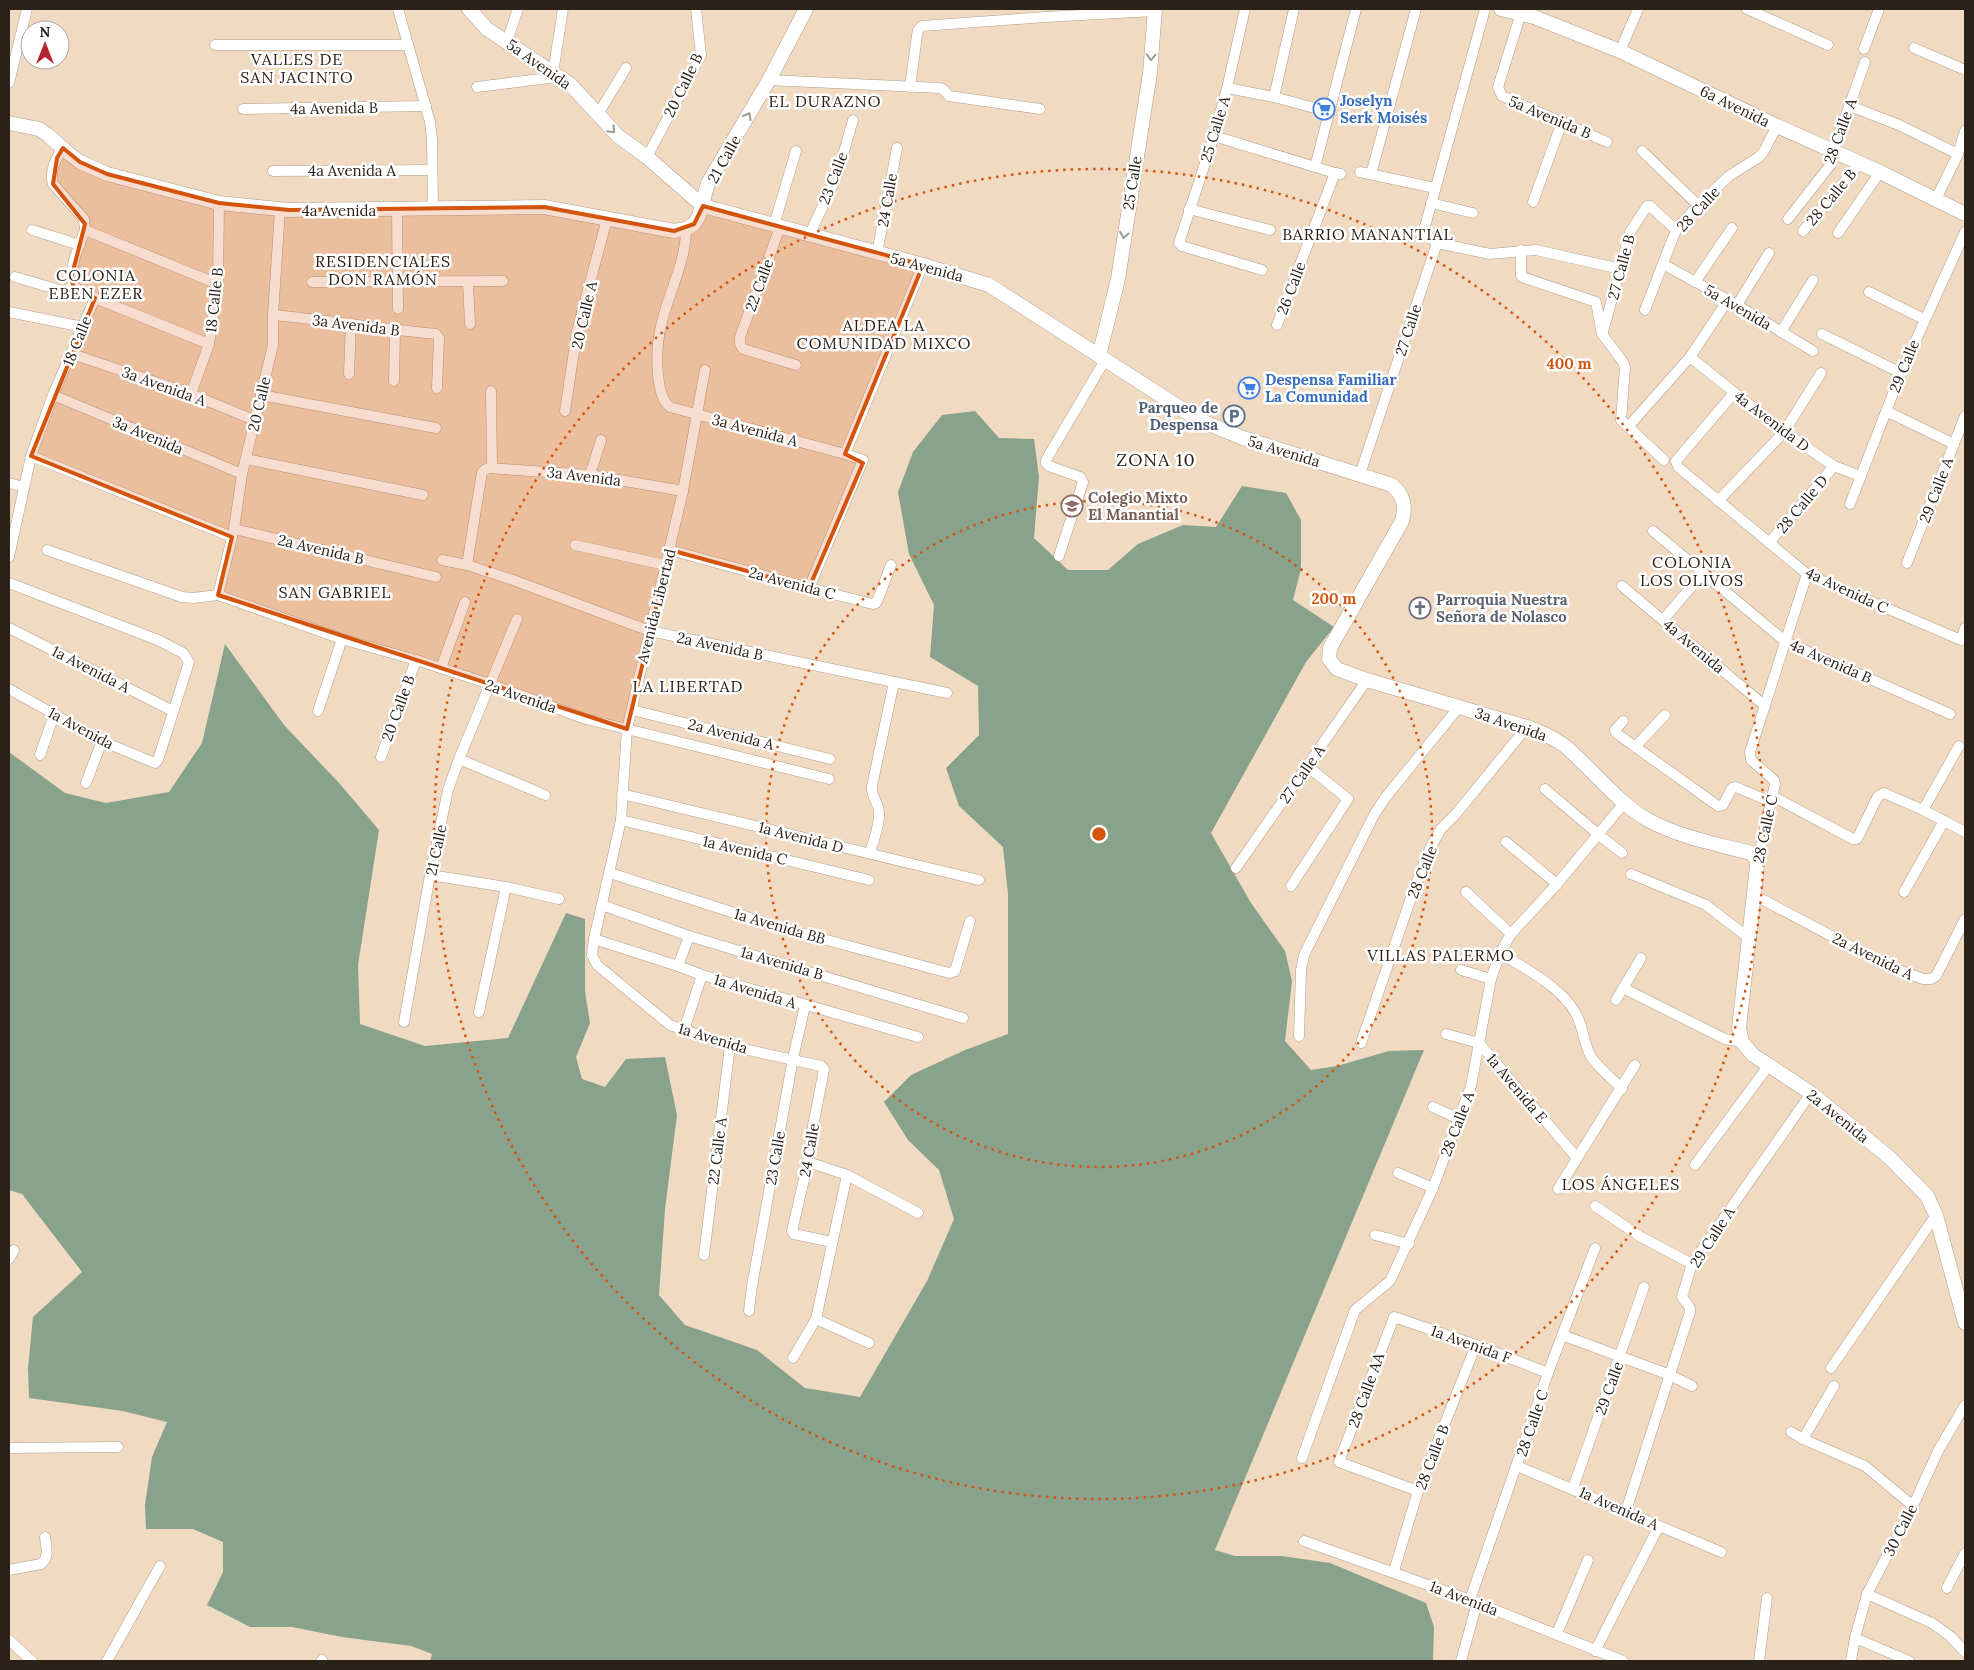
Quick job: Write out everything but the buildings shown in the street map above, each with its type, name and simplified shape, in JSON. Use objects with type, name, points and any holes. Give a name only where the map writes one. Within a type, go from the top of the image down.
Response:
[{"type":"street","points":[[9,83],[27,9]]},
{"type":"street","points":[[398,9],[426,106],[432,138],[432,208]]},
{"type":"street","name":"5a Avenida","points":[[469,9],[487,29],[570,84],[618,136],[703,206],[923,265],[988,285],[1198,420],[1243,438],[1392,485],[1400,492],[1404,502],[1405,512],[1402,522],[1330,648],[1329,658]]},
{"type":"street","points":[[507,41],[518,9]]},
{"type":"street","points":[[477,87],[546,79],[553,73],[563,9]]},
{"type":"street","name":"20 Calle B","points":[[647,158],[701,55],[696,9]]},
{"type":"street","name":"21 Calle","points":[[686,229],[694,224],[703,206],[708,183],[769,80],[807,9]]},
{"type":"street","name":"25 Calle A","points":[[1245,9],[1214,136],[1179,243],[1182,246],[1262,270]]},
{"type":"street","points":[[1274,97],[1294,9]]},
{"type":"street","points":[[1214,136],[1315,167],[1356,9]]},
{"type":"street","points":[[1371,174],[1416,9]]},
{"type":"street","points":[[1485,9],[1434,188],[1424,230],[1425,234],[1437,243],[1490,254],[1536,250],[1621,269]]},
{"type":"street","name":"6a Avenida","points":[[1501,9],[1531,13],[1620,51],[1880,172],[1965,214]]},
{"type":"street","points":[[1620,51],[1638,9]]},
{"type":"street","points":[[1747,9],[1828,45]]},
{"type":"street","points":[[1864,49],[1879,9]]},
{"type":"street","points":[[910,87],[918,30],[922,26],[1045,13],[1154,10]]},
{"type":"street","name":"25 Calle","points":[[1059,556],[1083,482],[1082,479],[1046,463],[1046,460],[1102,358],[1118,279],[1150,73],[1154,10]]},
{"type":"street","name":"5a Avenida B","points":[[1531,13],[1498,87],[1502,96],[1606,142]]},
{"type":"street","points":[[215,45],[408,45]]},
{"type":"street","points":[[1914,48],[1965,70]]},
{"type":"street","name":"28 Calle A","points":[[1788,219],[1831,164],[1833,151],[1865,62]]},
{"type":"street","points":[[598,114],[626,68]]},
{"type":"street","points":[[769,80],[940,88],[949,96],[1040,108]]},
{"type":"street","points":[[1227,88],[1274,97],[1329,112]]},
{"type":"street","name":"4a Avenida B","points":[[243,109],[426,106]]},
{"type":"street","points":[[1850,106],[1899,125],[1958,154]]},
{"type":"street","name":"23 Calle","points":[[810,236],[837,176],[852,120]]},
{"type":"street","points":[[1534,202],[1562,122]]},
{"type":"street","name":"28 Calle","points":[[1645,310],[1676,230],[1730,176],[1764,151],[1778,126]]},
{"type":"street","name":"4a Avenida","points":[[10,127],[39,129],[80,162],[108,174],[219,203],[280,210],[544,207],[674,231],[686,229]]},
{"type":"street","points":[[1936,199],[1958,154],[1965,131]]},
{"type":"street","points":[[15,276],[63,291],[74,287],[71,279],[72,271],[85,230],[84,219],[53,184],[51,178],[62,148]]},
{"type":"street","name":"24 Calle","points":[[878,253],[897,148]]},
{"type":"street","name":"22 Calle","points":[[796,151],[777,226],[740,337],[740,344],[743,349],[796,365]]},
{"type":"street","points":[[1642,151],[1698,206]]},
{"type":"street","name":"28 Calle B","points":[[1803,231],[1860,163]]},
{"type":"street","name":"26 Calle","points":[[1277,324],[1338,173],[1315,167]]},
{"type":"street","name":"4a Avenida A","points":[[273,171],[431,170]]},
{"type":"street","points":[[1360,172],[1434,188]]},
{"type":"street","points":[[1838,233],[1880,172]]},
{"type":"street","name":"18 Calle B","points":[[191,394],[209,344],[218,284],[219,203]]},
{"type":"street","points":[[1431,203],[1473,213]]},
{"type":"street","name":"27 Calle B","points":[[1602,334],[1632,227],[1647,206],[1650,206],[1676,230]]},
{"type":"street","points":[[1189,209],[1270,230]]},
{"type":"street","name":"20 Calle","points":[[218,595],[233,533],[242,474],[273,345],[273,315],[280,210]]},
{"type":"street","points":[[397,210],[398,309]]},
{"type":"street","name":"20 Calle A","points":[[565,411],[577,331],[607,220]]},
{"type":"street","points":[[1695,282],[1732,228]]},
{"type":"street","name":"3a Avenida A","points":[[686,229],[686,246],[660,327],[657,376],[660,394],[666,404],[670,407],[845,454]]},
{"type":"street","points":[[32,230],[80,245]]},
{"type":"street","points":[[85,230],[218,284]]},
{"type":"street","name":"29 Calle","points":[[1850,504],[1924,319],[1965,232]]},
{"type":"street","name":"27 Calle","points":[[1360,474],[1437,243]]},
{"type":"street","points":[[1520,250],[1520,275],[1525,279],[1596,302],[1602,334],[1623,362],[1625,368],[1621,420],[1664,460]]},
{"type":"street","points":[[1737,305],[1769,253]]},
{"type":"street","name":"5a Avenida","points":[[1663,264],[1737,305],[1813,351]]},
{"type":"street","points":[[809,588],[863,463],[861,459],[845,454],[923,265]]},
{"type":"street","points":[[1780,332],[1813,280]]},
{"type":"street","points":[[312,282],[503,281]]},
{"type":"street","points":[[468,282],[470,324]]},
{"type":"street","name":"18 Calle","points":[[9,557],[31,456],[53,395],[95,298],[74,287]]},
{"type":"street","points":[[1869,292],[1924,319]]},
{"type":"street","points":[[95,298],[209,344]]},
{"type":"street","points":[[1628,427],[1690,357],[1728,300]]},
{"type":"street","points":[[9,312],[83,327]]},
{"type":"street","name":"3a Avenida B","points":[[273,315],[438,335],[437,388]]},
{"type":"street","points":[[349,374],[351,323]]},
{"type":"street","points":[[394,381],[396,330]]},
{"type":"street","points":[[1822,334],[1901,374]]},
{"type":"street","name":"3a Avenida A","points":[[72,354],[191,394],[256,421]]},
{"type":"street","name":"4a Avenida D","points":[[1690,357],[1784,432],[1834,466],[1860,476]]},
{"type":"street","name":"Avenida Libertad","points":[[594,961],[592,950],[594,939],[621,820],[628,729],[683,491],[705,370]]},
{"type":"street","points":[[1718,501],[1784,432],[1821,373]]},
{"type":"street","points":[[467,565],[482,472],[488,469],[491,391]]},
{"type":"street","name":"4a Avenida C","points":[[1734,393],[1676,461],[1676,464],[1807,574],[1961,640],[1965,628]]},
{"type":"street","name":"3a Avenida","points":[[53,395],[242,474]]},
{"type":"street","points":[[261,395],[436,428]]},
{"type":"street","points":[[1886,411],[1954,444]]},
{"type":"street","name":"29 Calle A","points":[[1907,563],[1965,416]]},
{"type":"street","points":[[590,475],[601,440]]},
{"type":"street","name":"2a Avenida B","points":[[31,456],[233,533],[436,577]]},
{"type":"street","points":[[246,458],[423,495]]},
{"type":"street","name":"28 Calle D","points":[[1769,543],[1834,466]]},
{"type":"street","name":"3a Avenida","points":[[488,469],[590,475],[683,491]]},
{"type":"street","points":[[9,483],[24,487]]},
{"type":"street","name":"4a Avenida B","points":[[1653,531],[1786,642],[1950,714]]},
{"type":"street","points":[[575,545],[666,565]]},
{"type":"street","points":[[47,550],[182,596],[193,598],[218,595]]},
{"type":"street","name":"2a Avenida C","points":[[670,550],[873,604],[876,603],[891,565]]},
{"type":"street","name":"2a Avenida B","points":[[442,560],[467,565],[650,631],[947,693]]},
{"type":"street","points":[[1663,620],[1703,573]]},
{"type":"street","name":"28 Calle C","points":[[1742,1042],[1739,1028],[1754,895],[1756,859],[1759,854],[1772,799],[1774,780],[1751,760],[1750,752],[1807,574]]},
{"type":"street","points":[[9,583],[158,640],[183,653],[189,662],[174,711]]},
{"type":"street","name":"4a Avenida","points":[[1622,586],[1765,706]]},
{"type":"street","name":"2a Avenida","points":[[218,595],[342,639],[490,684],[586,719],[829,778]]},
{"type":"street","points":[[441,668],[465,602]]},
{"type":"street","name":"21 Calle","points":[[404,1022],[430,875],[448,790],[517,619]]},
{"type":"street","name":"1a Avenida A","points":[[9,628],[174,711]]},
{"type":"street","points":[[318,711],[342,639]]},
{"type":"street","name":"3a Avenida","points":[[1329,658],[1337,669],[1367,680],[1527,727],[1548,735],[1564,745],[1625,802],[1648,820],[1669,829],[1751,853],[1756,859]]},
{"type":"street","name":"20 Calle B","points":[[381,757],[416,660]]},
{"type":"street","name":"27 Calle A","points":[[1236,868],[1367,680]]},
{"type":"street","points":[[870,853],[879,817],[872,786],[894,682]]},
{"type":"street","name":"1a Avenida","points":[[9,689],[102,741],[155,763],[158,760],[174,711]]},
{"type":"street","points":[[1299,1036],[1301,970],[1308,945],[1374,815],[1385,798],[1460,707]]},
{"type":"street","name":"2a Avenida A","points":[[632,710],[830,759]]},
{"type":"street","points":[[40,755],[54,715]]},
{"type":"street","points":[[1635,747],[1665,715]]},
{"type":"street","points":[[1623,721],[1615,730],[1616,733],[1718,806],[1723,805],[1732,788],[1736,787],[1772,799],[1848,837],[1857,839],[1880,794],[1890,794],[1965,832]]},
{"type":"street","name":"28 Calle","points":[[1361,1043],[1430,848],[1441,829],[1455,816],[1527,727]]},
{"type":"street","points":[[86,784],[102,741]]},
{"type":"street","points":[[1923,810],[1959,746]]},
{"type":"street","points":[[459,759],[545,794]]},
{"type":"street","points":[[1291,886],[1348,799],[1307,766]]},
{"type":"street","points":[[1546,789],[1622,853]]},
{"type":"street","name":"1a Avenida D","points":[[622,794],[979,880]]},
{"type":"street","name":"28 Calle A","points":[[1302,1458],[1355,1310],[1390,1281],[1409,1244],[1433,1188],[1472,1086],[1491,979],[1500,953],[1511,934],[1557,884],[1625,802]]},
{"type":"street","name":"1a Avenida C","points":[[621,820],[869,880]]},
{"type":"street","points":[[1904,892],[1944,821]]},
{"type":"street","points":[[1506,842],[1557,884]]},
{"type":"street","name":"1a Avenida BB","points":[[610,873],[775,926],[952,973],[955,971],[970,921]]},
{"type":"street","points":[[1631,874],[1706,905],[1749,938]]},
{"type":"street","points":[[430,875],[506,887],[559,899]]},
{"type":"street","points":[[479,1012],[506,887]]},
{"type":"street","points":[[1466,892],[1511,934]]},
{"type":"street","name":"2a Avenida A","points":[[1754,895],[1890,967],[1923,979],[1931,979],[1936,976],[1965,919]]},
{"type":"street","name":"1a Avenida B","points":[[602,906],[689,936],[963,1018]]},
{"type":"street","points":[[678,966],[689,936]]},
{"type":"street","name":"1a Avenida A","points":[[594,939],[702,975],[918,1037]]},
{"type":"street","points":[[1500,953],[1554,988],[1566,1000],[1575,1011],[1591,1056],[1622,1089]]},
{"type":"street","points":[[1616,1000],[1641,958]]},
{"type":"street","name":"1a Avenida","points":[[594,961],[664,1021],[730,1046],[793,1058],[821,1066],[824,1069]]},
{"type":"street","points":[[1461,970],[1491,979]]},
{"type":"street","points":[[684,1030],[702,975]]},
{"type":"street","name":"2a Avenida","points":[[1623,988],[1725,1039],[1742,1042],[1753,1055],[1811,1093],[1890,1158],[1927,1196],[1936,1215],[1965,1323]]},
{"type":"street","name":"23 Calle","points":[[749,1311],[793,1058],[805,1006]]},
{"type":"street","name":"1a Avenida E","points":[[1446,1034],[1479,1043],[1577,1158]]},
{"type":"street","name":"22 Calle A","points":[[704,1255],[730,1046]]},
{"type":"street","points":[[1558,1189],[1622,1089],[1635,1065]]},
{"type":"street","points":[[1695,1165],[1769,1065]]},
{"type":"street","name":"24 Calle","points":[[824,1069],[808,1162],[792,1231],[794,1234],[832,1242]]},
{"type":"street","name":"29 Calle A","points":[[1626,1511],[1690,1312],[1690,1308],[1682,1297],[1692,1264],[1811,1093]]},
{"type":"street","points":[[1433,1107],[1459,1120]]},
{"type":"street","points":[[808,1162],[847,1174],[918,1213]]},
{"type":"street","points":[[1398,1173],[1433,1188]]},
{"type":"street","points":[[792,1358],[816,1319],[847,1174]]},
{"type":"street","points":[[1594,1206],[1641,1237],[1692,1264]]},
{"type":"street","points":[[1831,1368],[1936,1215]]},
{"type":"street","points":[[1375,1235],[1409,1244]]},
{"type":"street","name":"28 Calle C","points":[[1461,1661],[1473,1602],[1548,1373],[1594,1248]]},
{"type":"street","name":"29 Calle","points":[[1573,1488],[1644,1287]]},
{"type":"street","name":"1a Avenida F","points":[[1394,1317],[1476,1345],[1548,1373]]},
{"type":"street","name":"28 Calle AA","points":[[1394,1317],[1339,1462],[1418,1491]]},
{"type":"street","points":[[816,1319],[869,1342]]},
{"type":"street","points":[[1562,1335],[1692,1386]]},
{"type":"street","name":"28 Calle B","points":[[1394,1571],[1418,1491],[1476,1345]]},
{"type":"street","points":[[1803,1439],[1834,1386]]},
{"type":"street","name":"30 Calle","points":[[1851,1661],[1867,1594],[1913,1506],[1938,1452],[1965,1405]]},
{"type":"street","points":[[1791,1432],[1865,1466],[1913,1506]]},
{"type":"street","points":[[9,1448],[118,1447]]},
{"type":"street","name":"1a Avenida A","points":[[1517,1466],[1721,1552]]},
{"type":"street","points":[[1595,1651],[1659,1526]]},
{"type":"street","points":[[9,1570],[44,1562],[47,1558],[45,1537]]},
{"type":"street","name":"1a Avenida","points":[[1304,1541],[1394,1571],[1622,1661]]},
{"type":"street","points":[[1947,1588],[1965,1553]]},
{"type":"street","points":[[1557,1634],[1588,1560]]},
{"type":"street","points":[[108,1661],[160,1566]]},
{"type":"street","points":[[1867,1594],[1932,1623],[1950,1636],[1965,1652]]},
{"type":"street","points":[[1759,1661],[1768,1598]]},
{"type":"street","points":[[1855,1638],[1909,1661]]},
{"type":"street","points":[[9,1640],[32,1661]]},
{"type":"highlighted area","points":[[63,148],[80,162],[107,174],[219,203],[289,210],[544,207],[674,231],[694,224],[703,206],[923,265],[845,454],[863,463],[809,588],[670,550],[627,729],[218,595],[232,537],[31,456],[95,298],[74,287],[71,279],[85,224],[53,184],[57,158]]},
{"type":"green space","points":[[975,411],[999,438],[1034,439],[1039,477],[1034,538],[1068,570],[1108,570],[1138,544],[1183,525],[1216,527],[1242,486],[1286,493],[1301,520],[1301,569],[1293,600],[1334,627],[1306,662],[1211,833],[1251,903],[1285,951],[1292,981],[1285,1041],[1311,1070],[1337,1066],[1389,1051],[1424,1050],[1215,1550],[1235,1556],[1282,1556],[1330,1563],[1426,1603],[1434,1627],[1433,1661],[430,1661],[432,1654],[411,1646],[342,1637],[292,1627],[250,1627],[207,1605],[223,1572],[223,1542],[193,1529],[146,1529],[145,1505],[152,1457],[167,1422],[123,1411],[29,1398],[28,1368],[33,1317],[82,1272],[22,1194],[9,1190],[9,752],[65,793],[106,803],[169,792],[202,743],[225,644],[284,725],[340,784],[379,830],[358,965],[360,1024],[425,1046],[508,1038],[566,913],[585,919],[585,991],[590,1023],[576,1057],[582,1079],[605,1087],[626,1059],[665,1057],[677,1115],[665,1209],[659,1295],[685,1325],[757,1350],[805,1388],[860,1397],[927,1281],[954,1219],[939,1170],[908,1140],[884,1102],[911,1075],[965,1050],[1008,1034],[1008,894],[1003,847],[959,806],[946,768],[979,735],[978,686],[930,657],[934,605],[909,554],[898,492],[913,452],[942,415]]},
{"type":"place","name":"Joselyn Serk Moisés","points":[[1324,109]]},
{"type":"place","name":"Despensa Familiar La Comunidad","points":[[1249,388]]},
{"type":"place","name":"Parqueo de Despensa","points":[[1234,416]]},
{"type":"place","name":"Colegio Mixto El Manantial","points":[[1072,506]]},
{"type":"place","name":"Parroquia Nuestra Señora de Nolasco","points":[[1420,608]]},
{"type":"district","name":"VALLES DE SAN JACINTO","points":[[297,68]]},
{"type":"district","name":"EL DURAZNO","points":[[825,101]]},
{"type":"district","name":"BARRIO MANANTIAL","points":[[1368,234]]},
{"type":"district","name":"RESIDENCIALES DON RAMÓN","points":[[383,270]]},
{"type":"district","name":"COLONIA EBEN EZER","points":[[96,284]]},
{"type":"district","name":"ALDEA LA COMUNIDAD MIXCO","points":[[884,334]]},
{"type":"district","name":"ZONA 10","points":[[1156,459]]},
{"type":"district","name":"COLONIA LOS OLIVOS","points":[[1692,571]]},
{"type":"district","name":"SAN GABRIEL","points":[[335,592]]},
{"type":"district","name":"LA LIBERTAD","points":[[688,686]]},
{"type":"district","name":"VILLAS PALERMO","points":[[1441,955]]},
{"type":"district","name":"LOS ÁNGELES","points":[[1621,1184]]}]
